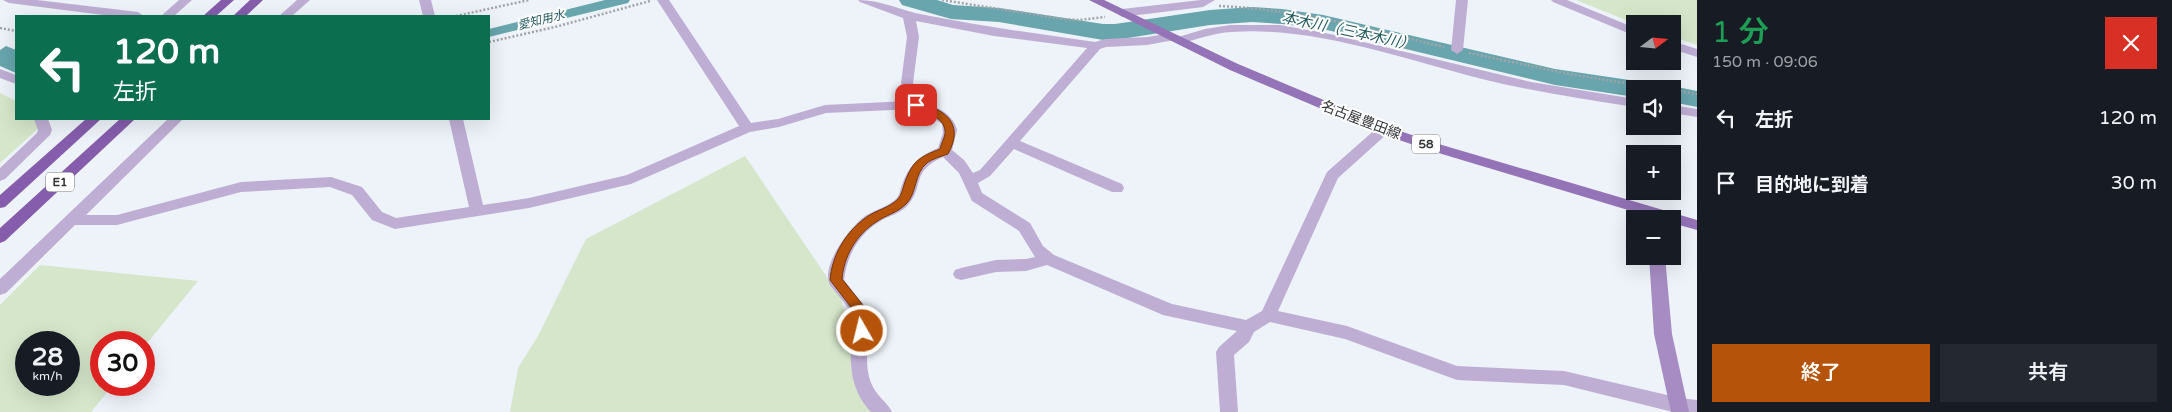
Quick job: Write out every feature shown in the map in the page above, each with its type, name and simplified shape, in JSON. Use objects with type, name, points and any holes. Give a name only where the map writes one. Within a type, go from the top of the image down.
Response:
[{"type":"highway","points":[[210,15],[228,0]]},
{"type":"highway","points":[[240,15],[257,0]]},
{"type":"highway","name":"E1","points":[[0,203],[92,121]]},
{"type":"highway","name":"E1","points":[[0,237],[124,123]]},
{"type":"main road","name":"名古屋豊田線","points":[[1095,0],[1295,94],[1383,130],[1638,210]]},
{"type":"main road","name":"名古屋豊田線","points":[[1681,221],[1697,225]]},
{"type":"street","points":[[9,0],[130,15]]},
{"type":"street","points":[[168,15],[186,0]]},
{"type":"street","points":[[286,15],[304,0]]},
{"type":"street","points":[[425,0],[430,15]]},
{"type":"street","points":[[663,0],[747,128]]},
{"type":"street","points":[[864,0],[909,16],[994,32],[1096,46],[1105,43],[1147,41],[1230,28],[1280,28],[1323,35],[1515,83],[1626,102]]},
{"type":"street","points":[[1456,50],[1462,0]]},
{"type":"street","points":[[1557,0],[1626,28]]},
{"type":"street","points":[[1122,13],[1206,2]]},
{"type":"street","points":[[909,16],[914,37],[908,83],[916,105]]},
{"type":"street","points":[[970,181],[985,173],[1096,46]]},
{"type":"street","points":[[1681,48],[1697,53]]},
{"type":"street","points":[[0,73],[15,80]]},
{"type":"street","points":[[71,220],[117,220],[241,187],[331,182],[357,191],[377,216],[395,224],[529,203],[631,179],[747,128],[780,123],[825,109],[916,105],[928,108],[945,120],[950,127],[950,134],[944,151],[922,160],[912,177],[904,200],[894,208],[872,219],[853,235],[837,267],[836,280],[864,314],[858,364],[864,388],[875,405],[883,412]]},
{"type":"street","points":[[1681,110],[1697,113]]},
{"type":"street","points":[[0,176],[43,135],[45,130],[40,120]]},
{"type":"street","points":[[0,288],[175,120]]},
{"type":"street","points":[[456,120],[477,211]]},
{"type":"street","points":[[1229,412],[1225,352],[1243,337],[1248,327],[1268,315],[1332,175],[1383,130]]},
{"type":"street","points":[[1012,142],[1117,188]]},
{"type":"street","points":[[944,151],[958,161],[970,181],[972,191],[977,198],[1025,227],[1037,250],[1048,259],[1168,310],[1248,327]]},
{"type":"street","points":[[961,274],[996,266],[1026,265],[1048,259]]},
{"type":"street","points":[[1658,265],[1663,334],[1686,409]]},
{"type":"street","points":[[1268,315],[1347,333],[1458,373],[1564,378],[1686,409]]},
{"type":"path","points":[[461,15],[529,0]]},
{"type":"path","points":[[490,42],[555,27],[653,0]]},
{"type":"path","points":[[942,0],[1063,19],[1079,20],[1110,17],[1122,13]]},
{"type":"path","points":[[1206,2],[1292,13],[1569,74],[1626,83]]},
{"type":"path","points":[[0,28],[15,31]]},
{"type":"path","points":[[1681,91],[1697,94]]},
{"type":"green space","points":[[1576,0],[1697,0],[1697,45],[1681,40],[1681,15],[1626,15],[1626,20]]},
{"type":"green space","points":[[0,93],[15,100],[15,120],[48,120],[0,163]]},
{"type":"green space","points":[[745,156],[841,298],[854,351],[883,412],[510,412],[518,368],[538,336],[586,239]]},
{"type":"green space","points":[[40,265],[198,281],[155,334],[155,331],[90,331],[90,396],[104,396],[91,412],[0,412],[0,305]]},
{"type":"water","points":[[6,46],[15,50],[15,73],[0,66],[0,50]]},
{"type":"waterway","name":"愛知用水","points":[[490,33],[623,0]]},
{"type":"waterway","name":"本木川（三本木川）","points":[[911,0],[951,12],[999,15],[1103,32],[1115,32],[1210,17],[1282,16],[1323,22],[1555,77],[1626,88]]},
{"type":"waterway","name":"本木川（三本木川）","points":[[1681,96],[1697,99]]},
{"type":"route","points":[[862,331],[864,314],[836,280],[837,267],[844,250],[853,235],[872,219],[894,208],[904,200],[912,177],[922,160],[944,151],[950,134],[950,127],[945,120],[928,108],[916,105]]}]
